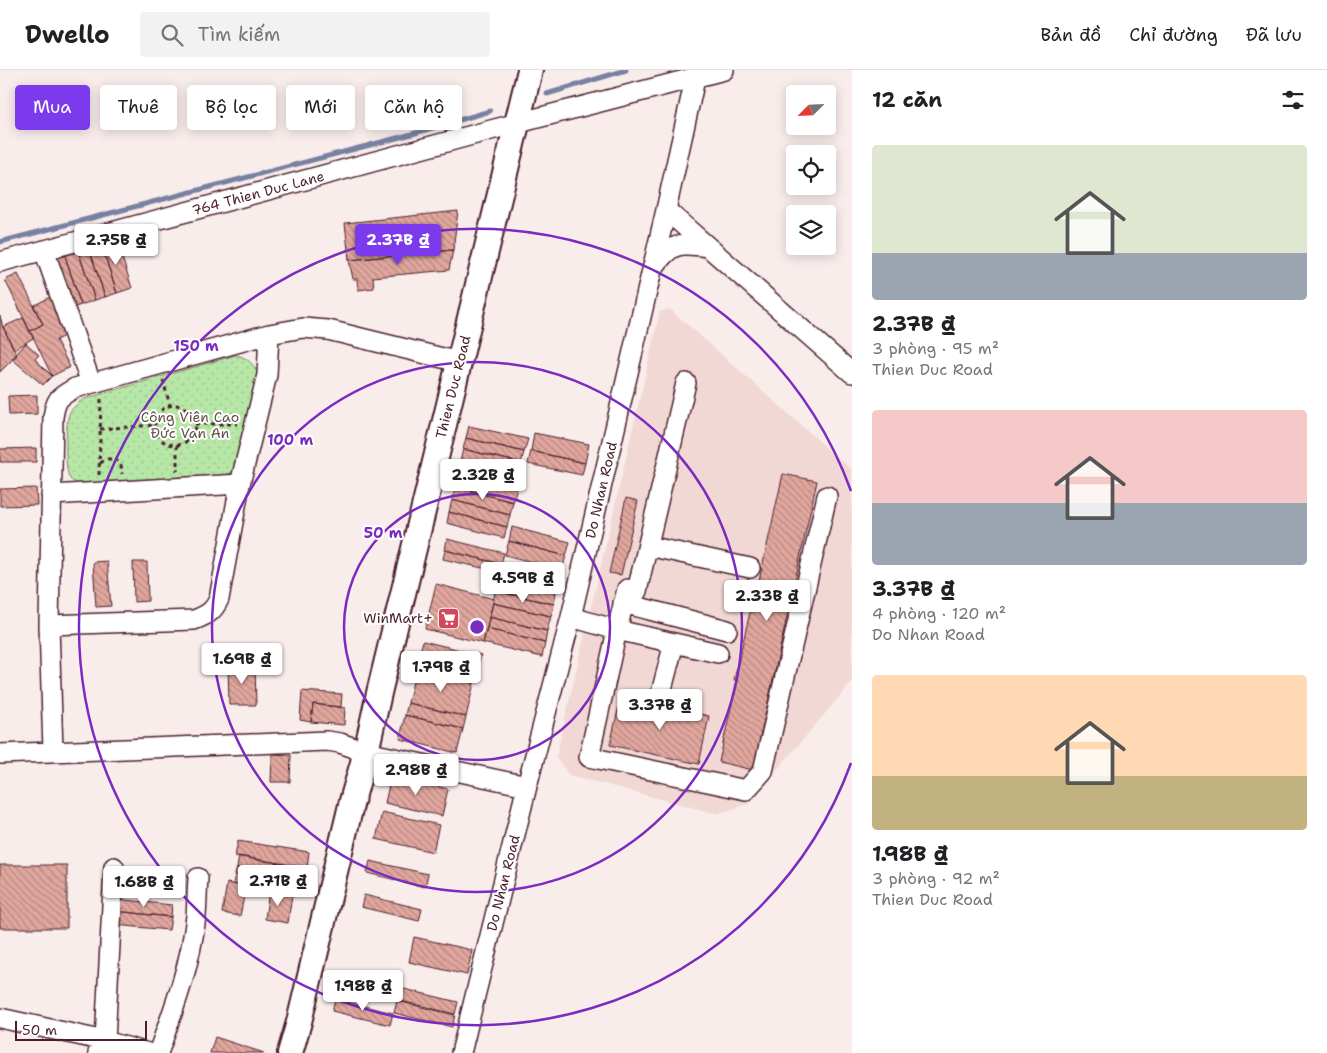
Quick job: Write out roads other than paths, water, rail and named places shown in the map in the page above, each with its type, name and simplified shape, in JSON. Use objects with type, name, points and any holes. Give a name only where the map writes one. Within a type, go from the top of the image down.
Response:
[{"type":"main road","name":"Thien Duc Road","points":[[290,1053],[352,801],[366,752],[378,693],[530,70]]},
{"type":"street","name":"764 Thien Duc Lane","points":[[0,262],[517,124],[696,74],[724,70]]},
{"type":"street","name":"Do Nhan Road","points":[[461,1053],[571,617],[653,268],[696,74]]},
{"type":"street","points":[[666,210],[852,373]]},
{"type":"street","points":[[653,268],[663,254],[674,246],[687,244],[708,246]]},
{"type":"street","points":[[44,250],[96,389]]},
{"type":"street","points":[[53,751],[49,624],[51,495],[53,417],[55,404],[62,395],[75,388],[96,389],[269,334],[303,328],[328,330],[459,362]]},
{"type":"street","points":[[49,624],[178,622],[194,620],[207,615],[214,608],[218,599],[240,484],[267,375],[269,334]]},
{"type":"street","points":[[686,383],[637,591],[627,589],[589,757],[746,790],[763,771],[827,496]]},
{"type":"street","points":[[51,495],[240,484]]},
{"type":"street","points":[[648,546],[750,568]]},
{"type":"street","points":[[624,603],[727,630]]},
{"type":"street","points":[[571,617],[617,630],[718,653]]},
{"type":"street","points":[[661,693],[674,643]]},
{"type":"street","points":[[0,754],[313,740],[340,743],[366,752],[527,786]]},
{"type":"street","points":[[102,1047],[114,867]]},
{"type":"street","points":[[158,1053],[176,1005],[189,955],[196,917],[198,878]]},
{"type":"street","points":[[0,1018],[102,1047],[148,1053]]},
{"type":"waterway","points":[[547,94],[626,70]]},
{"type":"waterway","points":[[0,242],[412,134],[490,111]]},
{"type":"place","name":"WinMart+","points":[[449,618]]},
{"type":"park label","name":"Công Viên Cao Đức Vạn An","points":[[190,426]]}]
